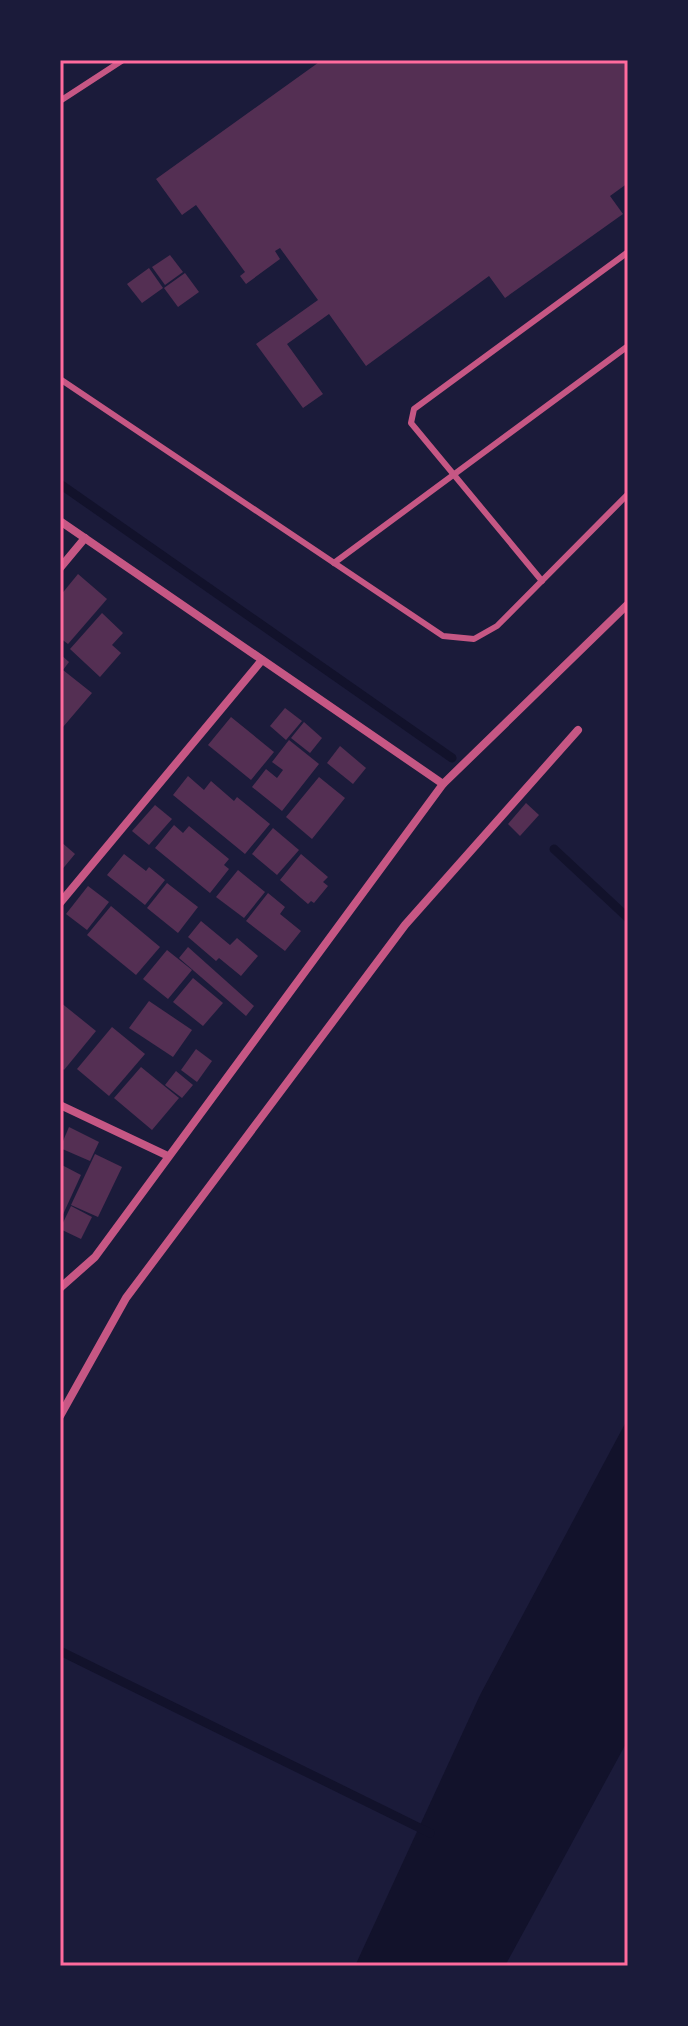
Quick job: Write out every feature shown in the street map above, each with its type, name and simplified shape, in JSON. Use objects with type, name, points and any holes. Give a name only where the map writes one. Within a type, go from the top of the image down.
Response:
[{"type":"street","points":[[60,521],[443,784]]},
{"type":"street","points":[[60,568],[85,538]]},
{"type":"street","points":[[60,1288],[95,1257],[443,784],[628,604]]},
{"type":"street","points":[[60,903],[262,660]]},
{"type":"street","points":[[60,1416],[126,1298],[405,925],[578,730]]},
{"type":"street","points":[[60,1105],[168,1156]]},
{"type":"lane","points":[[60,101],[123,60]]},
{"type":"lane","points":[[542,581],[411,423],[414,409],[628,252]]},
{"type":"lane","points":[[334,563],[628,346]]},
{"type":"lane","points":[[60,379],[443,636],[474,639],[497,626],[628,494]]},
{"type":"shaded area","points":[[628,1418],[628,1740],[505,1966],[355,1966],[480,1695]]},
{"type":"building","points":[[322,60],[628,60],[628,183],[610,196],[623,214],[505,298],[489,276],[366,366],[329,314],[287,344],[323,394],[303,408],[256,344],[318,300],[280,248],[275,251],[280,259],[246,284],[240,276],[245,272],[196,205],[182,215],[156,179]]},
{"type":"building","points":[[170,255],[183,272],[165,285],[152,267]]},
{"type":"building","points":[[149,268],[163,288],[142,303],[127,284]]},
{"type":"building","points":[[185,273],[199,292],[178,307],[164,288]]},
{"type":"building","points":[[78,574],[107,599],[68,644],[60,638],[60,596]]},
{"type":"building","points":[[102,613],[123,633],[112,645],[121,653],[100,677],[70,649]]},
{"type":"building","points":[[60,654],[69,662],[63,670],[92,693],[63,727],[60,724]]},
{"type":"building","points":[[285,708],[302,721],[286,740],[270,726]]},
{"type":"building","points":[[231,717],[274,752],[251,780],[208,745]]},
{"type":"building","points":[[304,722],[322,738],[310,753],[291,738]]},
{"type":"building","points":[[289,740],[319,764],[282,811],[252,787],[266,769],[277,778],[283,770],[272,762]]},
{"type":"building","points":[[340,746],[366,768],[353,784],[327,763]]},
{"type":"building","points":[[188,776],[204,790],[211,781],[234,801],[237,797],[270,824],[245,854],[173,795]]},
{"type":"building","points":[[319,777],[345,798],[312,839],[286,817]]},
{"type":"building","points":[[526,803],[539,815],[520,836],[508,824]]},
{"type":"building","points":[[155,805],[172,819],[149,845],[132,831]]},
{"type":"building","points":[[174,825],[183,833],[189,826],[229,859],[224,865],[229,869],[210,893],[155,848]]},
{"type":"building","points":[[273,828],[299,850],[277,875],[252,854]]},
{"type":"building","points":[[60,841],[75,854],[60,872]]},
{"type":"building","points":[[124,854],[146,871],[149,867],[165,880],[145,905],[107,875]]},
{"type":"building","points":[[301,854],[328,877],[323,882],[328,886],[314,903],[311,901],[308,904],[280,880]]},
{"type":"building","points":[[238,870],[265,892],[244,918],[216,897]]},
{"type":"building","points":[[167,883],[198,907],[178,933],[147,908]]},
{"type":"building","points":[[88,886],[109,902],[87,930],[66,914]]},
{"type":"building","points":[[268,893],[285,907],[280,914],[301,931],[285,951],[246,921]]},
{"type":"building","points":[[111,906],[160,947],[136,975],[87,935]]},
{"type":"building","points":[[201,921],[230,945],[237,938],[258,956],[241,976],[219,958],[216,961],[188,937]]},
{"type":"building","points":[[188,947],[254,1006],[246,1016],[179,958]]},
{"type":"building","points":[[167,950],[192,970],[168,999],[143,979]]},
{"type":"building","points":[[193,978],[223,1003],[203,1026],[173,1002]]},
{"type":"building","points":[[149,1001],[192,1030],[173,1057],[129,1028]]},
{"type":"building","points":[[60,1002],[96,1031],[64,1070],[60,1066]]},
{"type":"building","points":[[112,1027],[145,1054],[109,1096],[77,1069]]},
{"type":"building","points":[[196,1049],[212,1061],[197,1082],[181,1070]]},
{"type":"building","points":[[141,1067],[179,1098],[152,1130],[114,1098]]},
{"type":"building","points":[[176,1071],[193,1085],[182,1098],[165,1085]]},
{"type":"building","points":[[69,1127],[99,1142],[90,1161],[60,1148]]},
{"type":"building","points":[[95,1154],[122,1167],[98,1217],[71,1205]]},
{"type":"building","points":[[60,1164],[81,1175],[60,1221]]},
{"type":"building","points":[[71,1206],[92,1217],[81,1239],[60,1229]]},
{"type":"waterway","points":[[60,484],[452,758]]},
{"type":"waterway","points":[[554,849],[628,918]]},
{"type":"waterway","points":[[60,1651],[430,1833]]}]
